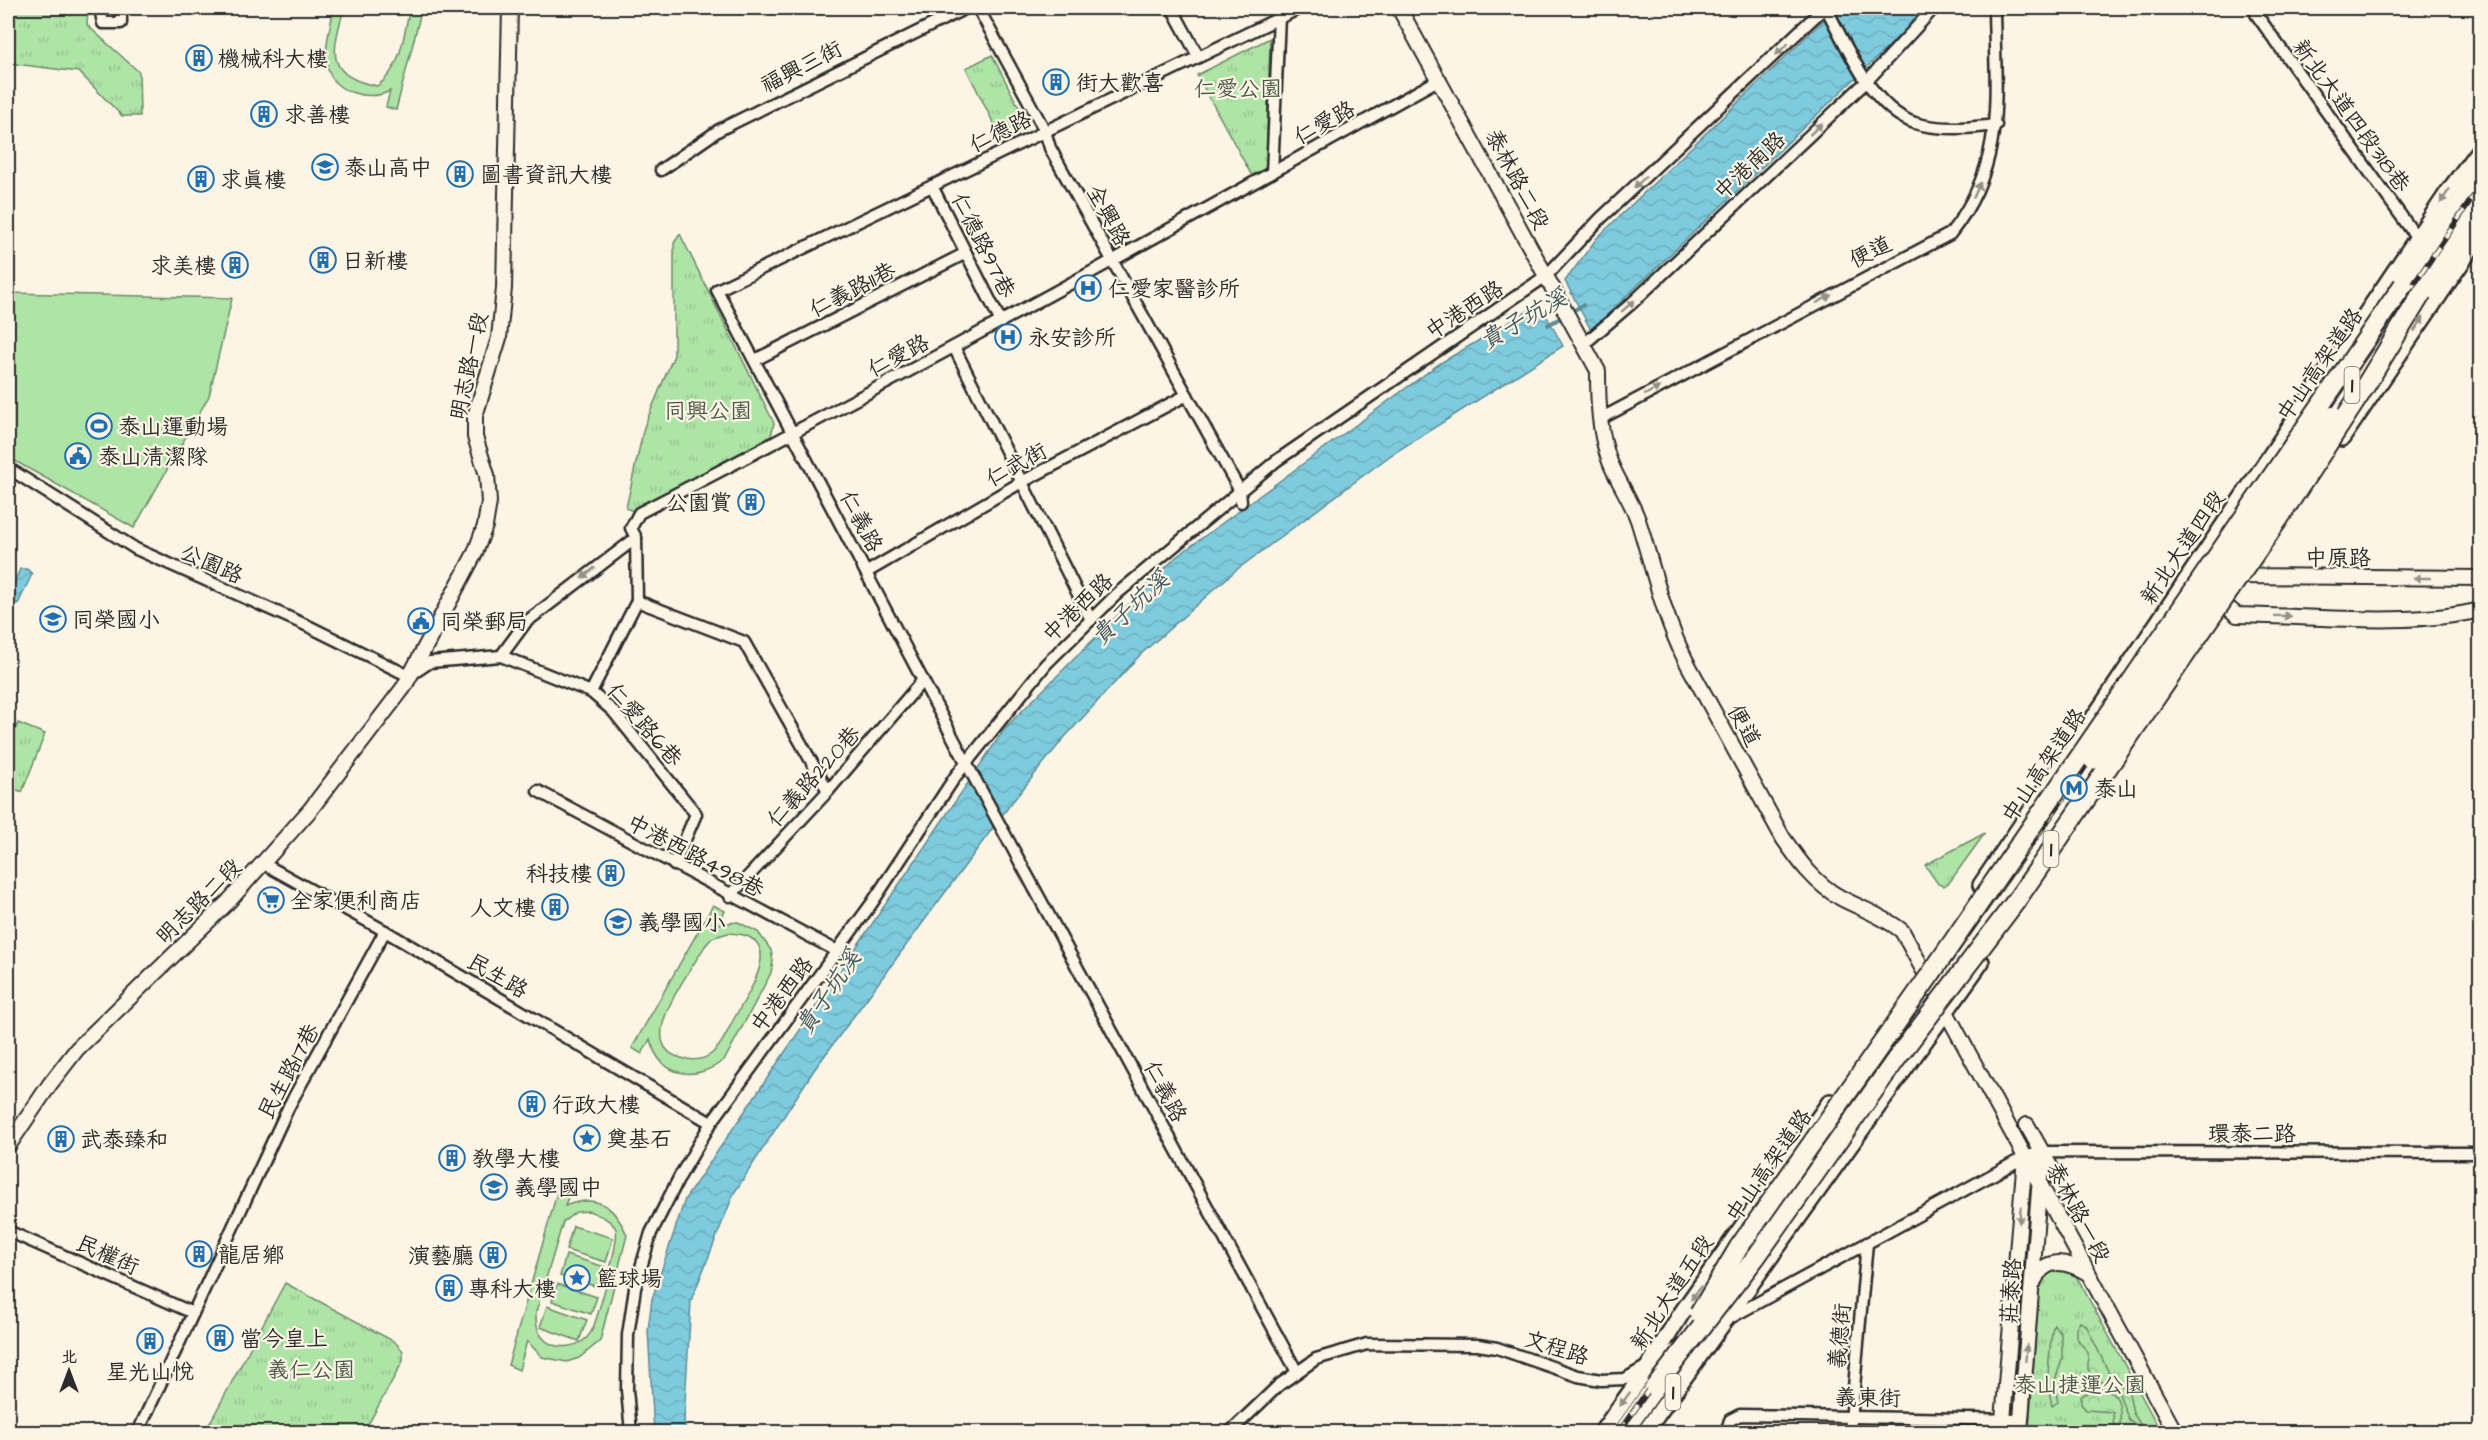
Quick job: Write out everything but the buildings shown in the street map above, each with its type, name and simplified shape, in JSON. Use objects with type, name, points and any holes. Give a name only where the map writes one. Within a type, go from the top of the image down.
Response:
[{"type":"highway","name":"中山高架道路","points":[[1655,1387],[1739,1247],[1930,975],[2157,640],[2481,176]]},
{"type":"highway","name":"中山高架道路","points":[[1623,1432],[1756,1257],[1897,1058],[2016,901],[2278,520],[2422,293],[2481,211]]},
{"type":"highway","points":[[2261,514],[2403,285]]},
{"type":"highway","points":[[1945,1011],[1945,974],[2261,514],[2422,293]]},
{"type":"highway","points":[[1923,970],[1945,974]]},
{"type":"main road","name":"明志路一段","points":[[410,676],[475,553],[488,514],[487,475],[474,426],[502,318],[510,8]]},
{"type":"main road","name":"泰林路二段","points":[[1399,8],[1440,79],[1598,371]]},
{"type":"main road","name":"新北大道四段","points":[[1923,970],[2417,238],[2481,150]]},
{"type":"main road","name":"1","points":[[2220,575],[2481,193]]},
{"type":"main road","name":"1","points":[[1645,1432],[1721,1322],[2094,803],[2481,235]]},
{"type":"main road","name":"便道","points":[[1598,371],[1600,419],[1611,464],[1638,520],[1671,630],[1784,838],[1802,865],[1816,880],[1839,897],[1888,920],[1902,931],[1923,970]]},
{"type":"main road","name":"中原路","points":[[2198,564],[2220,575],[2248,577],[2481,578]]},
{"type":"main road","points":[[2220,575],[2227,607],[2237,615],[2377,617],[2463,614],[2481,610]]},
{"type":"main road","name":"明志路二段","points":[[8,1146],[77,1049],[264,864],[366,738],[410,676]]},
{"type":"main road","points":[[1923,970],[1945,1011]]},
{"type":"main road","name":"新北大道五段","points":[[1602,1432],[1649,1366],[1681,1314],[1923,970]]},
{"type":"main road","name":"泰林路一段","points":[[1945,1011],[2175,1432]]},
{"type":"main road","name":"泰林路一段","points":[[2027,1125],[2055,1177]]},
{"type":"main road","name":"莊泰路","points":[[2021,1426],[2042,1152]]},
{"type":"main road","points":[[1791,1157],[1791,1169],[1800,1179],[1824,1181]]},
{"type":"main road","name":"莊泰路","points":[[2003,1426],[2025,1157]]},
{"type":"main road","points":[[2031,1289],[2037,1275],[2044,1268],[2057,1263],[2069,1263],[2088,1273]]},
{"type":"street","points":[[100,8],[103,23],[121,23],[121,8]]},
{"type":"street","name":"福興三街","points":[[661,170],[719,130],[966,8]]},
{"type":"street","name":"全興路","points":[[978,8],[1045,131],[1050,148],[1241,496]]},
{"type":"street","points":[[1172,8],[1198,56]]},
{"type":"street","name":"仁德路","points":[[717,290],[1300,8]]},
{"type":"street","name":"中港南路","points":[[1582,341],[1632,303],[1864,79],[1934,8]]},
{"type":"street","name":"便道","points":[[1600,419],[1950,234],[1963,218],[1990,158],[1996,125],[1994,8]]},
{"type":"street","points":[[1826,9],[1864,79],[1890,109],[1920,125],[1954,129],[1996,125]]},
{"type":"street","name":"中港西路","points":[[631,1432],[627,1390],[628,1335],[635,1288],[651,1233],[711,1123],[968,766],[1046,664],[1118,593],[1241,496],[1276,461],[1367,397],[1549,282],[1600,219],[1826,9]]},
{"type":"street","name":"新北大道四段318巷","points":[[2256,14],[2336,133],[2417,238]]},
{"type":"street","points":[[1272,173],[1279,17]]},
{"type":"street","name":"仁愛路","points":[[636,538],[631,528],[639,513],[1001,322],[1440,79]]},
{"type":"street","name":"仁德路97巷","points":[[932,186],[1001,322]]},
{"type":"street","name":"仁義路11巷","points":[[755,360],[966,253]]},
{"type":"street","name":"仁義路","points":[[717,290],[968,766],[1297,1372]]},
{"type":"street","points":[[954,347],[1020,483],[1091,620]]},
{"type":"street","name":"仁武街","points":[[867,572],[1020,483],[1187,395]]},
{"type":"street","name":"公園路","points":[[8,468],[136,549],[308,626],[410,676]]},
{"type":"street","points":[[410,676],[430,662],[501,656],[526,622],[636,538]]},
{"type":"street","points":[[591,692],[637,601],[636,538]]},
{"type":"street","points":[[637,601],[744,642],[828,791]]},
{"type":"street","name":"仁愛路6巷","points":[[501,656],[591,692],[613,711],[696,814],[674,865]]},
{"type":"street","name":"仁義路220巷","points":[[730,896],[828,791],[923,680]]},
{"type":"street","name":"中港西路498巷","points":[[538,791],[730,896],[837,951]]},
{"type":"street","name":"民生路","points":[[264,864],[385,932],[711,1123]]},
{"type":"street","name":"民生路17巷","points":[[193,1313],[290,1106],[385,932]]},
{"type":"street","name":"環泰二路","points":[[2025,1157],[2042,1152],[2481,1153]]},
{"type":"street","name":"文程路","points":[[1230,1432],[1279,1385],[1316,1359],[1347,1348],[1386,1342],[1460,1344],[1497,1348],[1578,1376],[1601,1380],[1625,1379],[1721,1322],[2025,1157]]},
{"type":"street","name":"民權街","points":[[8,1231],[193,1313]]},
{"type":"street","name":"義德街","points":[[1850,1432],[1866,1243]]},
{"type":"street","points":[[138,1432],[193,1313]]},
{"type":"street","name":"義東街","points":[[1726,1432],[1730,1420],[1740,1415],[1852,1416],[2021,1426]]},
{"type":"green space","points":[[8,8],[88,8],[87,25],[139,72],[140,116],[122,116],[79,72],[8,63]]},
{"type":"green space","points":[[334,8],[344,8],[335,48],[340,68],[348,76],[360,82],[377,86],[392,71],[397,61],[410,8],[422,8],[396,110],[386,107],[390,91],[368,96],[341,87],[333,79],[326,58]]},
{"type":"green space","name":"仁愛公園","points":[[1270,38],[1266,168],[1252,176],[1197,75]]},
{"type":"green space","points":[[992,55],[1026,121],[999,134],[966,68]]},
{"type":"green space","name":"同興公園","points":[[680,234],[774,423],[771,436],[633,511],[626,508],[644,427],[674,355],[674,243]]},
{"type":"green space","name":"泰山運動場","points":[[8,293],[232,298],[209,396],[134,528],[8,457]]},
{"type":"green space","points":[[18,723],[45,734],[22,792],[8,786],[8,747]]},
{"type":"green space","points":[[1985,833],[1949,883],[1943,886],[1938,884],[1925,865]]},
{"type":"green space","points":[[713,905],[725,911],[718,924],[738,922],[758,932],[771,950],[773,961],[771,973],[725,1059],[714,1067],[702,1071],[691,1074],[680,1073],[670,1069],[662,1062],[650,1039],[642,1054],[632,1048]],"holes":[[[728,933],[746,936],[757,943],[761,953],[760,965],[750,991],[719,1046],[708,1056],[697,1060],[681,1058],[667,1050],[662,1038],[663,1023],[669,1006],[705,946],[712,938]]]},
{"type":"green space","points":[[561,1179],[573,1183],[565,1206],[587,1201],[604,1205],[616,1216],[627,1235],[600,1341],[579,1358],[567,1362],[542,1357],[527,1341],[519,1370],[508,1365]],"holes":[[[589,1211],[608,1220],[616,1229],[615,1248],[603,1297],[594,1325],[587,1337],[575,1345],[554,1345],[543,1338],[539,1332],[536,1312],[563,1222],[576,1212]]]},
{"type":"green space","points":[[573,1226],[613,1238],[606,1262],[566,1250]]},
{"type":"green space","points":[[566,1255],[605,1267],[599,1287],[560,1276]]},
{"type":"green space","name":"泰山捷運公園","points":[[2061,1267],[2072,1271],[2078,1279],[2161,1432],[2029,1432],[2039,1287],[2050,1270]]},
{"type":"green space","name":"義仁公園","points":[[285,1283],[395,1342],[403,1351],[403,1361],[364,1432],[205,1432]]},
{"type":"green space","points":[[557,1284],[597,1297],[591,1314],[552,1301]]},
{"type":"green space","points":[[547,1306],[587,1320],[579,1341],[540,1327]]},
{"type":"green space","points":[[2080,1322],[2086,1325],[2109,1373],[2129,1393],[2133,1413],[2142,1427],[2129,1421],[2118,1391],[2091,1376],[2088,1369],[2088,1353],[2076,1337],[2076,1329]]},
{"type":"green space","points":[[2054,1325],[2061,1334],[2062,1360],[2054,1383],[2058,1402],[2052,1406],[2048,1382]]},
{"type":"green space","points":[[2095,1387],[2111,1392],[2115,1396],[2120,1408],[2120,1432],[2114,1432],[2113,1412],[2086,1410],[2081,1404],[2081,1397]]},
{"type":"water","points":[[1836,8],[1923,8],[1909,27],[1591,330],[1565,281],[1597,238]]},
{"type":"water","points":[[1540,304],[1563,346],[1391,455],[1235,571],[1141,654],[1064,738],[1009,806],[814,1070],[734,1193],[691,1301],[684,1420],[686,1432],[654,1432],[648,1330],[652,1299],[685,1199],[1006,727],[1176,557],[1439,364]]},
{"type":"water","points":[[20,569],[27,569],[32,574],[18,604],[8,597]]},
{"type":"waterway","name":"貴子坑溪","points":[[1548,325],[1583,305]]},
{"type":"railway","points":[[1619,1432],[2072,786],[2480,187]]},
{"type":"place","name":"機械科大樓","points":[[199,58]]},
{"type":"place","name":"街大歡喜","points":[[1056,82]]},
{"type":"place","name":"求善樓","points":[[264,114]]},
{"type":"place","name":"泰山高中","points":[[325,167]]},
{"type":"place","name":"圖書資訊大樓","points":[[460,174]]},
{"type":"place","name":"求真樓","points":[[201,179]]},
{"type":"place","name":"日新樓","points":[[323,260]]},
{"type":"place","name":"求美樓","points":[[235,265]]},
{"type":"place","name":"仁愛家醫診所","points":[[1088,288]]},
{"type":"place","name":"永安診所","points":[[1008,337]]},
{"type":"place","name":"泰山運動場","points":[[99,426]]},
{"type":"place","name":"泰山清潔隊","points":[[78,456]]},
{"type":"place","name":"公園賞","points":[[751,502]]},
{"type":"place","name":"同榮國小","points":[[53,619]]},
{"type":"place","name":"同榮郵局","points":[[421,621]]},
{"type":"place","name":"泰山","points":[[2074,788]]},
{"type":"place","name":"科技樓","points":[[611,873]]},
{"type":"place","name":"全家便利商店","points":[[271,900]]},
{"type":"place","name":"人文樓","points":[[555,907]]},
{"type":"place","name":"義學國小","points":[[618,922]]},
{"type":"place","name":"行政大樓","points":[[532,1104]]},
{"type":"place","name":"奠基石","points":[[587,1138]]},
{"type":"place","name":"武泰臻和","points":[[61,1139]]},
{"type":"place","name":"教學大樓","points":[[452,1158]]},
{"type":"place","name":"義學國中","points":[[494,1187]]},
{"type":"place","name":"龍居鄉","points":[[199,1254]]},
{"type":"place","name":"演藝廳","points":[[493,1255]]},
{"type":"place","name":"籃球場","points":[[577,1278]]},
{"type":"place","name":"專科大樓","points":[[449,1288]]},
{"type":"place","name":"當今皇上","points":[[220,1338]]},
{"type":"place","name":"星光山悅","points":[[150,1341]]}]
